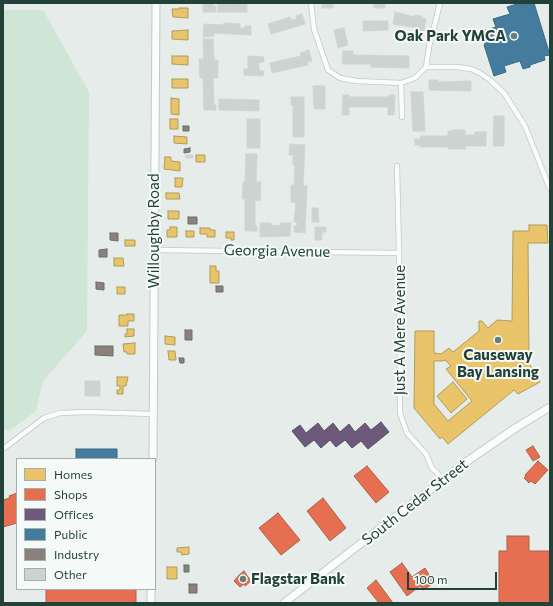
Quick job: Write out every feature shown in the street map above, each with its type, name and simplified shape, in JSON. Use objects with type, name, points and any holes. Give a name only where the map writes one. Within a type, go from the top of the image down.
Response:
[{"type":"street","name":"Willoughby Road","points":[[152,458],[156,3]]},
{"type":"street","points":[[310,3],[314,29],[328,70],[340,78],[356,81],[401,83],[416,78],[426,67],[429,47],[440,3]]},
{"type":"street","points":[[426,67],[471,69],[490,80],[504,93],[525,126],[550,189]]},
{"type":"street","points":[[401,83],[402,117]]},
{"type":"street","name":"Just A Mere Avenue","points":[[397,166],[400,413],[407,433],[426,454],[432,468],[443,480]]},
{"type":"street","name":"Georgia Avenue","points":[[154,250],[399,253]]},
{"type":"street","name":"South Cedar Street","points":[[284,603],[483,449],[550,407]]},
{"type":"street","points":[[3,449],[44,418],[60,413],[153,414]]},
{"type":"street","points":[[151,590],[151,603]]},
{"type":"green space","points":[[3,10],[43,10],[89,92],[87,331],[43,381],[36,411],[9,431],[3,428]]},
{"type":"building: Homes","points":[[188,8],[188,18],[173,17],[172,9]]},
{"type":"building: Homes","points":[[188,30],[188,40],[172,39],[172,31]]},
{"type":"building: Homes","points":[[172,56],[188,56],[188,65],[172,64]]},
{"type":"building: Homes","points":[[172,79],[188,79],[188,88],[172,88]]},
{"type":"building: Homes","points":[[171,98],[179,99],[179,115],[171,114]]},
{"type":"building: Homes","points":[[170,119],[178,119],[178,129],[170,129]]},
{"type":"building: Homes","points":[[174,136],[187,137],[187,144],[174,143]]},
{"type":"building: Homes","points":[[196,155],[205,155],[205,162],[196,162]]},
{"type":"building: Homes","points":[[165,157],[171,157],[171,161],[180,162],[180,171],[164,169]]},
{"type":"building: Homes","points":[[175,178],[183,178],[182,187],[175,187]]},
{"type":"building: Homes","points":[[166,193],[179,193],[180,199],[166,199]]},
{"type":"building: Homes","points":[[168,211],[179,211],[179,219],[168,219]]},
{"type":"building: Homes","name":"Causeway Bay Lansing","points":[[529,225],[547,225],[548,243],[528,243],[529,363],[540,382],[518,394],[514,390],[448,444],[442,437],[440,439],[414,408],[415,331],[434,331],[434,353],[441,354],[449,348],[453,352],[479,331],[479,321],[482,321],[488,328],[497,320],[512,321],[513,231],[529,231]],"holes":[[[445,360],[451,366],[446,369],[472,401],[448,421],[434,404],[434,361]]]},
{"type":"building: Homes","points":[[170,227],[177,227],[177,237],[167,237],[167,230],[170,230]]},
{"type":"building: Homes","points":[[200,228],[210,228],[210,230],[215,230],[215,237],[207,237],[207,234],[200,234]]},
{"type":"building: Homes","points":[[186,231],[194,231],[194,237],[186,237]]},
{"type":"building: Homes","points":[[226,232],[234,232],[234,240],[231,240],[231,238],[226,238]]},
{"type":"building: Homes","points":[[125,240],[135,240],[135,246],[125,246]]},
{"type":"building: Homes","points":[[114,258],[123,258],[124,266],[114,266]]},
{"type":"building: Homes","points":[[210,266],[216,266],[216,271],[219,271],[219,283],[210,283]]},
{"type":"building: Homes","points":[[117,287],[125,287],[125,294],[117,294]]},
{"type":"building: Homes","points":[[134,314],[134,321],[128,321],[128,326],[119,326],[119,315]]},
{"type":"building: Homes","points":[[127,329],[134,329],[134,336],[125,337],[125,334],[127,334]]},
{"type":"building: Homes","points":[[165,336],[175,337],[175,345],[165,344]]},
{"type":"building: Homes","points":[[135,343],[135,354],[127,354],[127,352],[124,352],[123,344]]},
{"type":"building: Homes","points":[[168,351],[175,351],[176,360],[169,360]]},
{"type":"building: Homes","points":[[117,377],[128,377],[126,386],[123,386],[123,394],[117,394],[117,390],[120,390],[120,386],[117,386]]},
{"type":"building: Homes","name":"Causeway Bay Lansing","points":[[453,382],[467,399],[451,413],[437,396]]},
{"type":"building: Homes","points":[[189,547],[189,554],[182,555],[181,552],[177,552],[177,548]]},
{"type":"building: Homes","points":[[167,567],[177,567],[177,579],[167,579]]},
{"type":"building: Shops","points":[[533,446],[540,457],[533,461],[526,450]]},
{"type":"building: Shops","points":[[538,461],[548,470],[535,484],[531,481],[529,483],[524,478],[526,476],[525,475]]},
{"type":"building: Shops","points":[[367,466],[389,492],[376,503],[354,476]]},
{"type":"building: Shops","points":[[16,493],[16,523],[3,527],[3,500],[10,498],[9,496]]},
{"type":"building: Shops","points":[[323,498],[346,528],[330,541],[307,511]]},
{"type":"building: Shops","points":[[278,513],[300,540],[281,555],[259,528]]},
{"type":"building: Shops","points":[[507,536],[529,536],[529,551],[550,551],[550,603],[499,603],[499,551],[507,551]]},
{"type":"building: Shops","points":[[402,563],[412,577],[425,568],[434,583],[423,590],[420,586],[407,596],[390,572]]},
{"type":"building: Shops","name":"Flagstar Bank","points":[[244,571],[251,581],[245,586],[244,584],[240,587],[234,581]]},
{"type":"building: Shops","points":[[376,580],[393,603],[379,603],[367,588]]},
{"type":"building: Shops","points":[[46,590],[136,590],[136,603],[46,603]]},
{"type":"building: Offices","points":[[381,422],[389,432],[368,449],[361,441],[352,448],[345,440],[336,447],[330,440],[321,448],[314,440],[305,447],[292,431],[300,425],[306,433],[318,423],[324,431],[333,423],[340,432],[349,424],[355,432],[365,423],[371,430]]},
{"type":"building: Public","name":"Oak Park YMCA","points":[[525,3],[534,3],[550,55],[544,56],[545,60],[523,69],[520,61],[504,66],[506,72],[494,76],[484,45],[484,41],[486,41],[483,31],[496,27],[493,19],[510,14],[507,7]]},
{"type":"building: Public","points":[[76,449],[117,449],[117,458],[76,458]]},
{"type":"building: Industry","points":[[183,126],[189,126],[189,131],[183,131]]},
{"type":"building: Industry","points":[[190,148],[190,152],[184,153],[184,149]]},
{"type":"building: Industry","points":[[188,217],[197,217],[197,224],[188,224]]},
{"type":"building: Industry","points":[[110,233],[118,233],[118,241],[110,240]]},
{"type":"building: Industry","points":[[107,249],[107,257],[99,257],[99,250]]},
{"type":"building: Industry","points":[[96,282],[104,283],[104,290],[96,289]]},
{"type":"building: Industry","points":[[216,286],[223,286],[223,292],[216,292]]},
{"type":"building: Industry","points":[[185,330],[192,330],[192,340],[185,340]]},
{"type":"building: Industry","points":[[95,346],[113,346],[113,356],[95,355]]},
{"type":"building: Industry","points":[[179,358],[184,358],[184,363],[180,363]]},
{"type":"building: Industry","points":[[184,565],[189,565],[189,572],[184,572]]},
{"type":"building: Industry","points":[[189,584],[197,584],[197,593],[189,593]]},
{"type":"building: Other","points":[[203,3],[213,3],[213,6],[216,6],[216,12],[203,12]]},
{"type":"building: Other","points":[[247,3],[247,12],[218,12],[218,4]]},
{"type":"building: Other","points":[[322,3],[333,3],[333,8],[322,8]]},
{"type":"building: Other","points":[[374,3],[385,3],[385,8],[374,8]]},
{"type":"building: Other","points":[[395,12],[415,17],[415,15],[422,16],[422,18],[426,19],[424,31],[417,30],[417,28],[393,24]]},
{"type":"building: Other","points":[[302,14],[305,24],[271,34],[268,24],[290,17],[291,20],[297,19],[296,16]]},
{"type":"building: Other","points":[[363,21],[388,21],[388,30],[363,31]]},
{"type":"building: Other","points":[[224,23],[240,24],[240,28],[251,26],[251,35],[214,33],[214,36],[203,37],[204,24],[224,25]]},
{"type":"building: Other","points":[[344,28],[348,45],[338,48],[334,30]]},
{"type":"building: Other","points":[[203,39],[213,39],[214,60],[218,60],[218,78],[213,78],[214,105],[216,105],[216,110],[204,110],[203,78],[200,78],[199,59],[204,59]]},
{"type":"building: Other","points":[[309,50],[312,61],[307,62],[308,65],[272,73],[270,63],[301,56],[300,53]]},
{"type":"building: Other","points":[[343,51],[353,51],[353,55],[409,56],[409,68],[371,67],[371,64],[342,64]]},
{"type":"building: Other","points":[[248,56],[264,57],[264,62],[259,62],[259,70],[264,71],[263,76],[244,75],[244,69],[248,69]]},
{"type":"building: Other","points":[[429,80],[438,80],[438,82],[471,81],[471,91],[429,90]]},
{"type":"building: Other","points":[[313,86],[325,86],[325,109],[314,109]]},
{"type":"building: Other","points":[[411,92],[423,92],[425,131],[413,131]]},
{"type":"building: Other","points":[[343,95],[349,95],[349,97],[389,97],[389,95],[395,95],[394,115],[388,115],[388,107],[349,107],[349,115],[342,115]]},
{"type":"building: Other","points":[[291,97],[304,97],[304,137],[293,137],[293,105],[291,105]]},
{"type":"building: Other","points":[[219,99],[259,100],[259,111],[219,110]]},
{"type":"building: Other","points":[[494,116],[504,116],[504,146],[493,146]]},
{"type":"building: Other","points":[[247,119],[260,119],[260,148],[247,148]]},
{"type":"building: Other","points":[[465,130],[465,135],[475,135],[475,132],[486,132],[486,146],[465,146],[466,149],[448,149],[448,147],[420,147],[420,145],[415,145],[415,139],[421,139],[420,136],[448,136],[448,131]]},
{"type":"building: Other","points":[[290,144],[305,145],[303,186],[307,186],[305,233],[294,232],[294,226],[297,226],[297,222],[294,222],[296,203],[291,202],[291,185],[294,185],[295,165],[293,165],[293,155],[289,155]]},
{"type":"building: Other","points":[[246,154],[257,154],[256,182],[261,182],[260,201],[255,200],[255,226],[257,226],[257,231],[245,231],[245,199],[242,199],[243,182],[245,182]]},
{"type":"building: Other","points":[[186,155],[193,155],[193,158],[186,158]]},
{"type":"building: Other","points":[[312,208],[318,208],[319,222],[312,222]]},
{"type":"building: Other","points":[[260,223],[271,223],[271,225],[280,226],[280,223],[291,223],[290,236],[260,237]]},
{"type":"building: Other","points":[[315,227],[326,227],[326,232],[322,232],[322,240],[315,240]]},
{"type":"building: Other","points":[[85,381],[100,381],[100,396],[85,396]]},
{"type":"place","name":"Oak Park YMCA","points":[[514,36]]},
{"type":"place","name":"Causeway Bay Lansing","points":[[498,340]]},
{"type":"place","name":"Flagstar Bank","points":[[243,579]]}]
